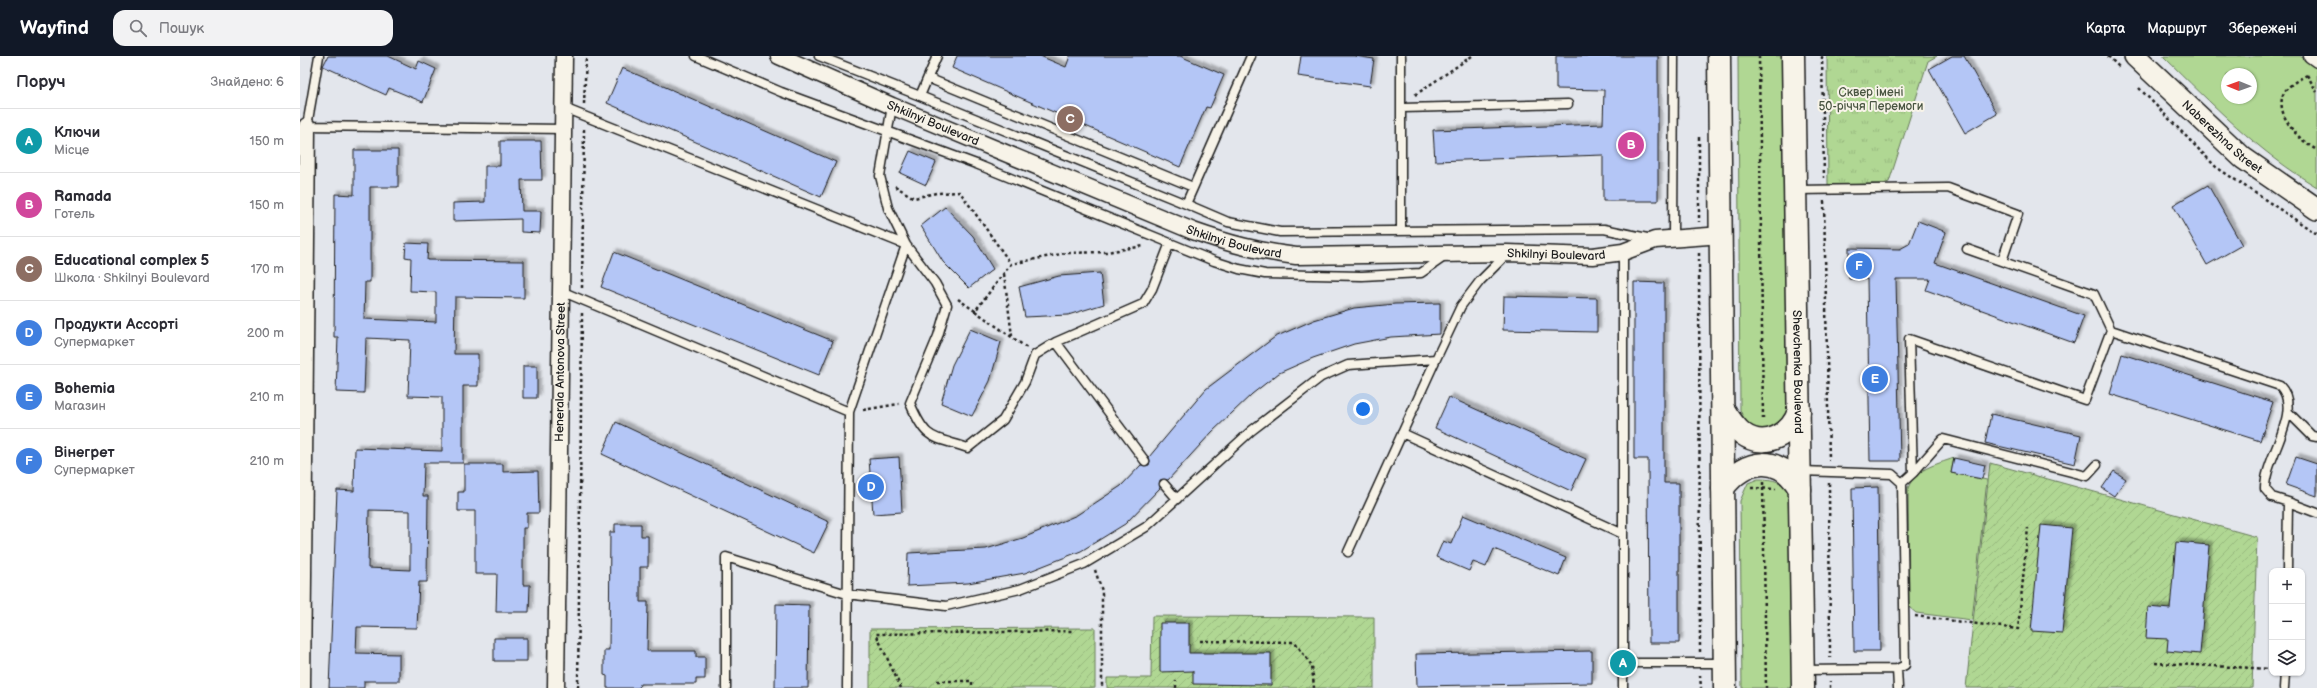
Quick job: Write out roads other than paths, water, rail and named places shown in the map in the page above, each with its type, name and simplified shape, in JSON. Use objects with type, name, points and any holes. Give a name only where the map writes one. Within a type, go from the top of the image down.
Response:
[{"type":"main road","points":[[1719,56],[1726,688]]},
{"type":"main road","name":"Shevchenka Boulevard","points":[[1794,60],[1799,411],[1794,483],[1803,679]]},
{"type":"main road","points":[[1723,410],[1734,426],[1744,435],[1763,440],[1778,438],[1784,434],[1796,421],[1799,411]]},
{"type":"main road","points":[[1723,488],[1733,475],[1743,468],[1763,464],[1788,473],[1794,483]]},
{"type":"street","name":"Henerala Antonova Street","points":[[556,688],[564,56]]},
{"type":"street","name":"Shkilnyi Boulevard","points":[[779,56],[804,61],[892,106],[1193,231],[1237,246],[1296,256],[1445,256],[1507,253],[1593,256],[1623,252],[1655,240],[1673,237],[1722,235]]},
{"type":"street","name":"Naberezhna Street","points":[[2135,56],[2243,158],[2317,209]]},
{"type":"street","points":[[2310,56],[2317,61]]},
{"type":"street","points":[[302,688],[304,126]]},
{"type":"lane","points":[[319,56],[304,126],[564,129]]},
{"type":"lane","points":[[696,56],[781,92],[887,130],[1220,263],[1266,274],[1362,276],[1420,273],[1445,256]]},
{"type":"lane","points":[[819,56],[1228,222],[1280,232],[1604,229],[1655,240]]},
{"type":"lane","points":[[920,96],[937,56]]},
{"type":"lane","points":[[1186,204],[1251,56]]},
{"type":"lane","points":[[1401,56],[1401,231]]},
{"type":"lane","points":[[1673,237],[1674,56]]},
{"type":"lane","points":[[928,78],[1193,187]]},
{"type":"lane","points":[[1402,106],[1568,104]]},
{"type":"lane","points":[[892,106],[880,176],[888,208],[906,245],[934,283],[947,305],[938,336],[910,403],[919,425],[929,436],[968,448],[1003,420],[1025,382],[1035,355],[1056,342],[1143,304],[1152,289],[1170,242]]},
{"type":"lane","points":[[564,108],[906,245]]},
{"type":"lane","points":[[1795,190],[1948,188],[2018,214],[2002,261]]},
{"type":"lane","points":[[846,688],[849,412],[906,245]]},
{"type":"lane","points":[[1912,473],[1909,339],[2085,400],[2111,330],[2094,294],[1967,249]]},
{"type":"lane","points":[[1623,252],[1623,688]]},
{"type":"lane","points":[[1348,552],[1461,306],[1480,281],[1507,253]]},
{"type":"lane","points":[[562,291],[582,301],[849,412]]},
{"type":"lane","points":[[2111,330],[2280,386],[2285,392],[2289,401],[2288,412],[2265,482],[2267,493],[2317,513]]},
{"type":"lane","points":[[1056,342],[1145,461]]},
{"type":"lane","points":[[726,688],[726,557],[847,594],[946,606],[1020,589],[1090,561],[1146,527],[1251,431],[1321,377],[1348,365],[1436,359]]},
{"type":"lane","points":[[2288,412],[2312,436],[2317,438]]},
{"type":"lane","points":[[1402,433],[1623,534]]},
{"type":"lane","points":[[1803,679],[1830,669],[1897,669],[1905,665],[1902,483],[1943,439],[2086,476],[2097,465]]},
{"type":"lane","points":[[1794,483],[1829,472],[1892,474],[1902,483]]},
{"type":"lane","points":[[1164,484],[1177,499]]},
{"type":"lane","points":[[2287,568],[2288,502]]},
{"type":"lane","points":[[1623,663],[1725,662]]},
{"type":"lane","points":[[1897,669],[1898,688]]},
{"type":"lane","points":[[2284,688],[2285,676]]},
{"type":"place","name":"Educational complex 5","points":[[1070,119]]},
{"type":"place","name":"Ramada","points":[[1631,145]]},
{"type":"place","name":"Вінегрет","points":[[1859,266]]},
{"type":"place","name":"Bohemia","points":[[1875,379]]},
{"type":"place","name":"Продукти Ассорті","points":[[871,487]]},
{"type":"place","name":"Ключи","points":[[1623,663]]},
{"type":"park label","name":"Сквер імені 50-річчя Перемоги","points":[[1871,99]]}]
